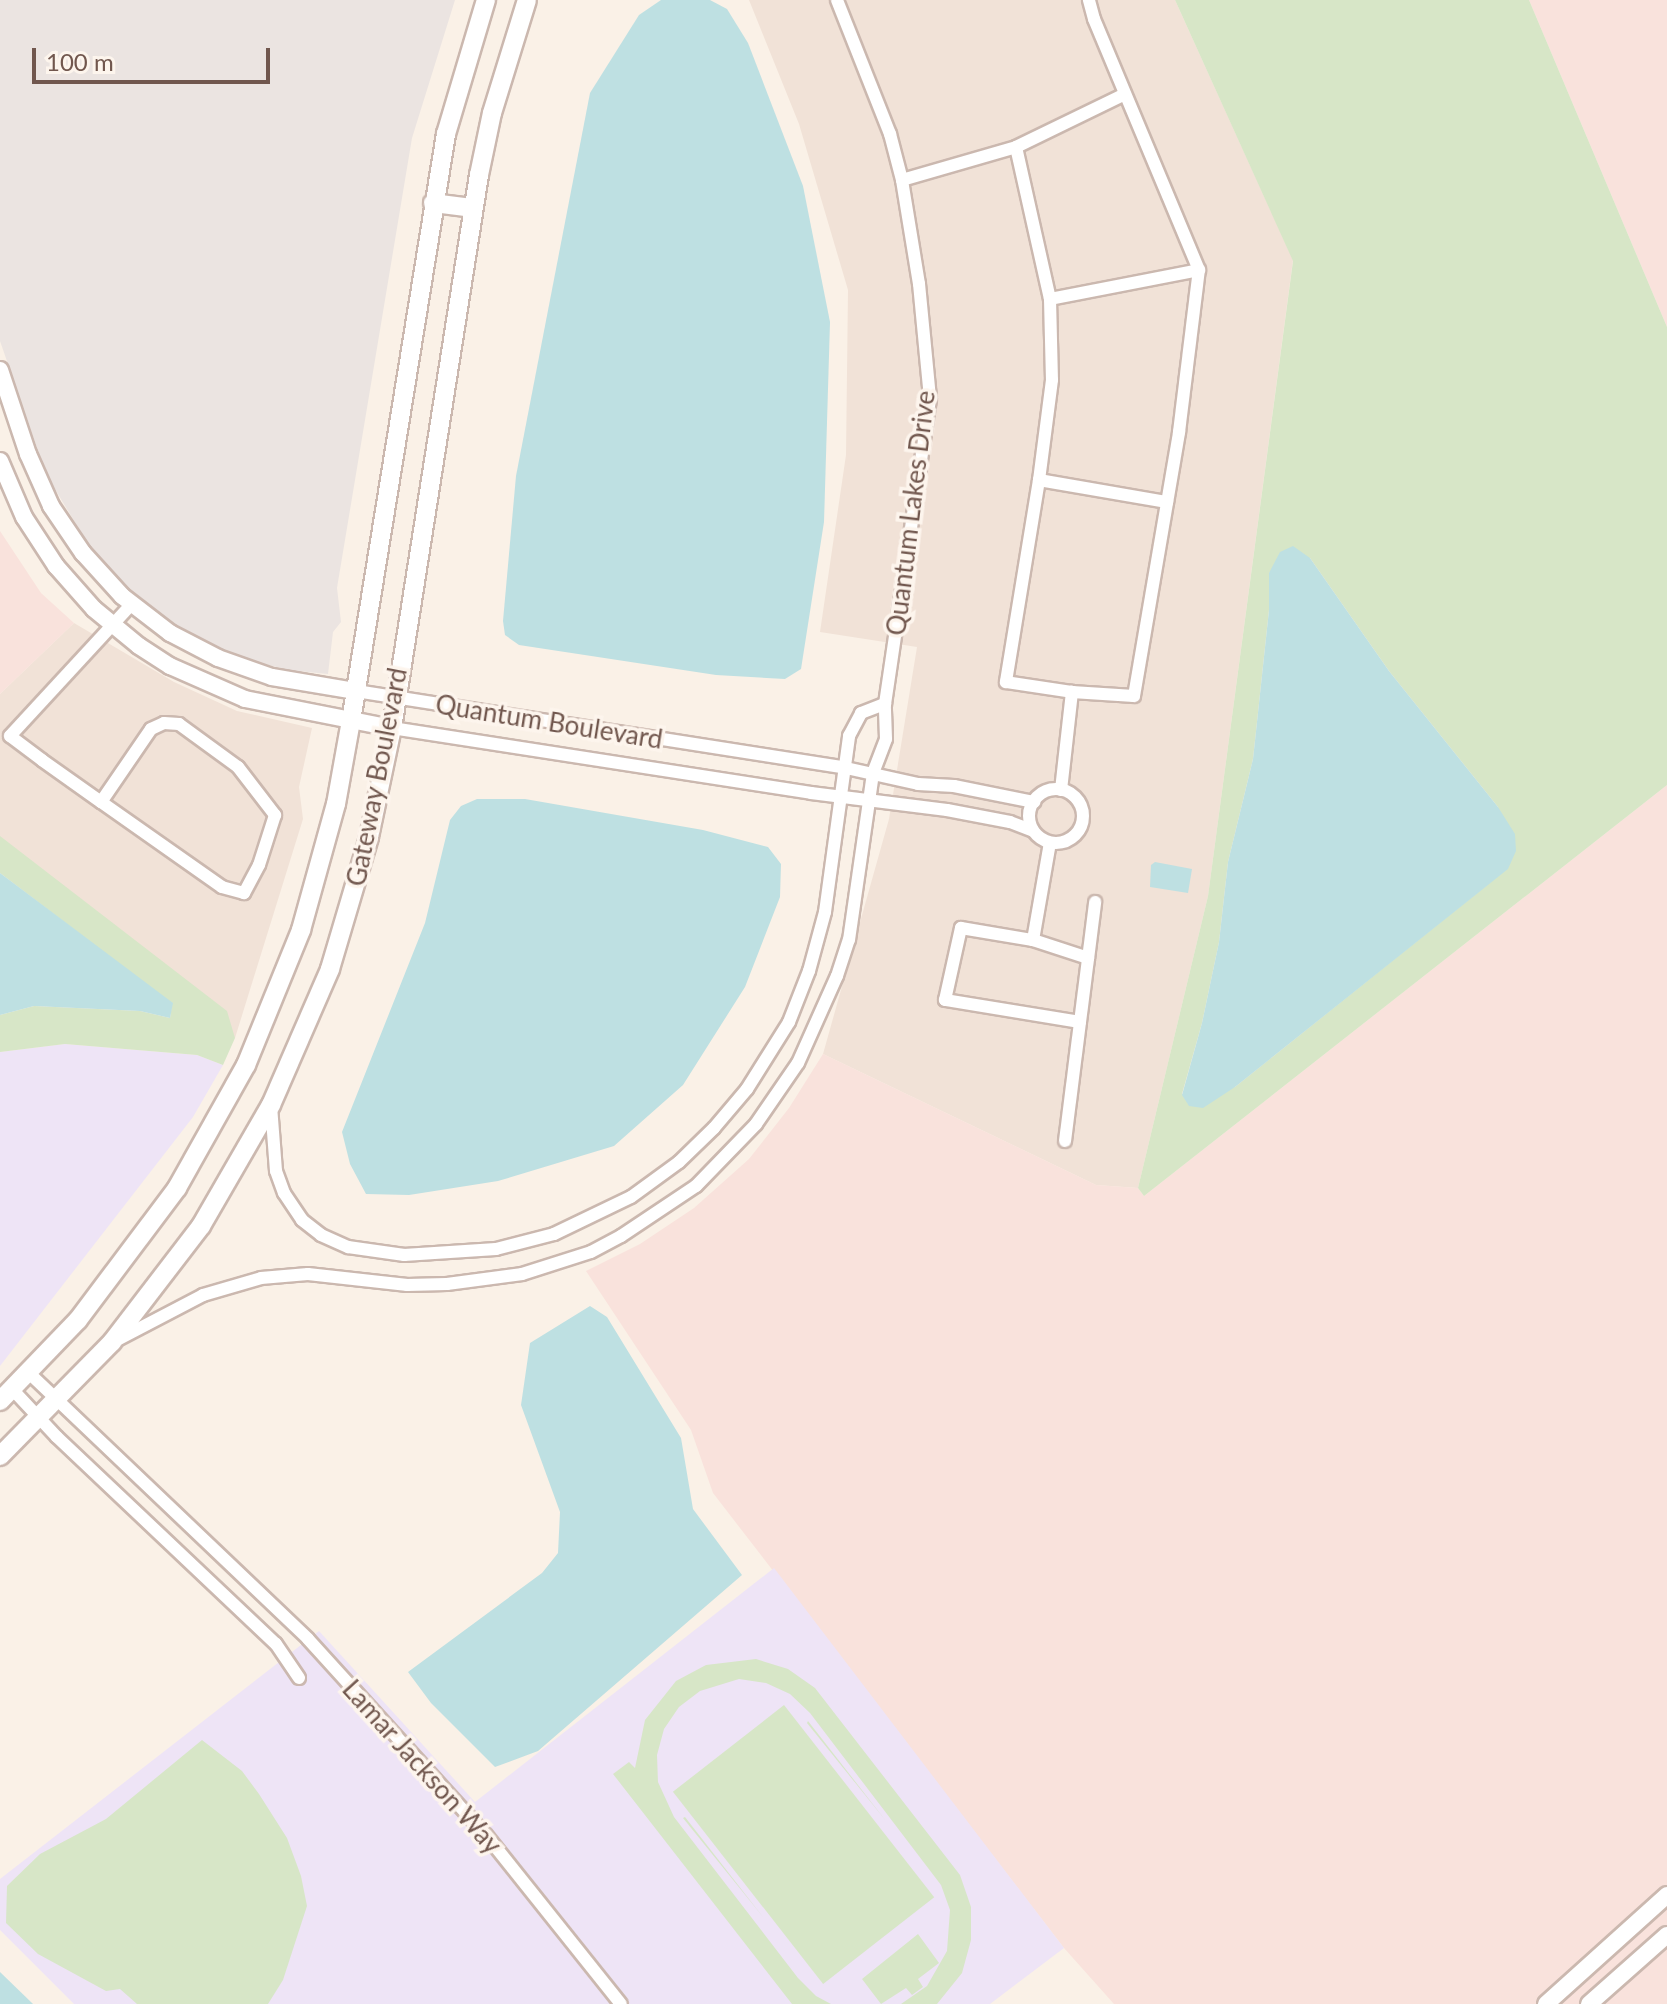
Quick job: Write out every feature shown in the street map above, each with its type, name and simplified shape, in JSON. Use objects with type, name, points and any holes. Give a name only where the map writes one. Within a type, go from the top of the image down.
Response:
[{"type":"main road","name":"Gateway Boulevard","points":[[6,1396],[128,1259],[177,1188],[232,1094],[279,992],[301,930],[336,804],[433,203],[460,79],[486,0]]},
{"type":"main road","name":"Gateway Boulevard","points":[[0,1456],[40,1419],[112,1342],[201,1226],[271,1105],[307,1028],[340,941],[369,837],[392,728],[473,208],[492,113],[527,0]]},
{"type":"main road","points":[[433,203],[473,208]]},
{"type":"street","name":"Quantum Lakes Drive","points":[[112,1342],[203,1295],[261,1278],[308,1274],[407,1285],[486,1281],[522,1274],[591,1252],[665,1208],[727,1158],[784,1087],[813,1034],[849,940],[873,773],[886,739],[885,704],[930,398],[923,312],[902,180],[890,134],[837,0]]},
{"type":"street","points":[[1016,147],[1050,299],[1052,380],[1006,682],[1072,692],[1134,696],[1167,502],[1199,270],[1089,0]]},
{"type":"street","points":[[902,180],[1016,147],[1125,94]]},
{"type":"street","points":[[1050,299],[1199,270]]},
{"type":"street","name":"Quantum Boulevard","points":[[0,370],[28,454],[51,506],[83,553],[132,604],[170,633],[231,663],[272,677],[873,773]]},
{"type":"street","name":"Quantum Boulevard","points":[[0,461],[39,542],[70,584],[113,626],[170,666],[223,692],[287,710],[392,728],[870,802]]},
{"type":"street","points":[[1039,480],[1167,502]]},
{"type":"street","points":[[101,802],[151,729],[164,723],[179,724],[238,767],[275,815],[259,865],[244,893],[222,887],[101,802],[10,736],[132,604]]},
{"type":"street","points":[[1061,790],[1072,692]]},
{"type":"street","points":[[271,1105],[276,1171],[284,1193],[302,1220],[321,1235],[348,1247],[404,1255],[496,1249],[554,1234],[596,1217],[631,1197],[679,1162],[728,1111],[789,1022],[825,912],[852,726],[861,713],[885,704]]},
{"type":"street","points":[[873,773],[905,782],[1034,802]]},
{"type":"street","points":[[870,802],[980,817],[1033,831],[1050,843],[1071,839],[1082,822],[1078,802],[1061,790],[1041,794],[1034,802],[1029,822],[1033,831]]},
{"type":"street","points":[[980,817],[987,793]]},
{"type":"street","points":[[1033,940],[1050,843]]},
{"type":"street","points":[[1065,1141],[1095,902]]},
{"type":"street","points":[[1080,1022],[945,1000],[961,928],[1033,940],[1088,958]]},
{"type":"street","name":"Lamar Jackson Way","points":[[29,1373],[308,1639],[448,1793],[621,2004]]},
{"type":"street","points":[[6,1396],[40,1419],[189,1565],[276,1644],[299,1678]]},
{"type":"street","points":[[189,1565],[207,1545]]},
{"type":"street","points":[[1546,2004],[1667,1895]]},
{"type":"street","points":[[1589,2004],[1667,1935]]},
{"type":"shaded area","points":[[0,0],[455,0],[412,138],[337,588],[341,622],[333,632],[328,674],[288,670],[242,658],[207,644],[163,617],[134,595],[92,551],[46,474],[0,341]]},
{"type":"shaded area","points":[[749,0],[1175,0],[1293,260],[1208,896],[1138,1188],[1096,1185],[823,1054],[889,819],[917,647],[820,632],[846,455],[848,290],[799,124]]},
{"type":"shaded area","points":[[1529,0],[1667,0],[1667,327]]},
{"type":"shaded area","points":[[0,531],[41,593],[74,623],[0,694]]},
{"type":"shaded area","points":[[74,623],[174,682],[237,711],[312,728],[299,787],[303,819],[235,1038],[0,855],[0,694]]},
{"type":"shaded area","points":[[1667,785],[1667,2004],[1114,2004],[1064,1948],[713,1493],[691,1430],[586,1271],[640,1244],[694,1208],[749,1159],[789,1108],[823,1054],[1096,1185],[1138,1188],[1144,1196]]},
{"type":"shaded area","points":[[65,1044],[197,1055],[223,1065],[193,1117],[0,1366],[0,1052]]},
{"type":"shaded area","points":[[774,1568],[1064,1948],[990,2004],[74,2004],[0,1930],[0,1879],[319,1631],[475,1802]]},
{"type":"green space","points":[[1175,0],[1529,0],[1667,327],[1667,785],[1144,1196],[1138,1188],[1208,896],[1293,261]],"holes":[[[1310,558],[1389,671],[1498,807],[1507,869],[1235,1087],[1182,1094],[1202,1023],[1219,942],[1228,862],[1253,759],[1269,610],[1269,573]]]},
{"type":"green space","points":[[0,836],[227,1011],[235,1038],[223,1065],[197,1055],[65,1044],[0,1052],[0,1015],[34,1006],[140,1011],[170,1018],[172,1004],[0,873]]},
{"type":"green space","points":[[756,1659],[788,1669],[815,1688],[960,1875],[971,1907],[971,1940],[962,1973],[937,2004],[901,2004],[927,1986],[947,1951],[950,1910],[941,1885],[810,1713],[790,1694],[766,1683],[739,1679],[700,1691],[679,1707],[664,1729],[657,1755],[658,1782],[674,1817],[798,1978],[816,1996],[831,2004],[792,2004],[613,1774],[629,1762],[635,1768],[645,1720],[676,1681],[706,1665]]},
{"type":"green space","points":[[784,1705],[934,1897],[823,1984],[673,1792]]},
{"type":"green space","points":[[808,1721],[886,1821],[807,1723]]},
{"type":"green space","points":[[202,1740],[242,1771],[259,1794],[287,1838],[301,1876],[307,1906],[283,1980],[268,2004],[137,2004],[120,1989],[106,1991],[38,1954],[6,1923],[7,1886],[40,1854],[106,1819]]},
{"type":"green space","points":[[685,1817],[763,1917],[683,1818]]},
{"type":"green space","points":[[918,1934],[939,1963],[918,1979],[923,1987],[912,1995],[906,1988],[881,2004],[862,1979]]},
{"type":"water","points":[[661,0],[710,0],[727,9],[748,43],[803,186],[830,322],[824,522],[801,669],[785,679],[716,675],[519,645],[505,635],[503,621],[516,476],[590,93],[639,15]]},
{"type":"water","points":[[1293,546],[1310,558],[1389,671],[1498,807],[1515,834],[1516,851],[1508,869],[1235,1087],[1203,1108],[1189,1106],[1182,1095],[1202,1023],[1219,942],[1228,862],[1253,759],[1269,610],[1269,573],[1280,552]]},
{"type":"water","points":[[477,799],[525,799],[703,830],[768,847],[781,864],[780,897],[745,987],[683,1085],[614,1146],[498,1181],[409,1195],[366,1194],[350,1164],[342,1132],[425,923],[450,820],[461,806]]},
{"type":"water","points":[[1155,862],[1192,869],[1188,893],[1150,887],[1151,865]]},
{"type":"water","points":[[0,873],[173,1003],[170,1018],[140,1011],[34,1006],[0,1015]]},
{"type":"water","points":[[590,1306],[607,1317],[681,1438],[693,1509],[742,1575],[538,1751],[495,1767],[431,1703],[408,1672],[542,1573],[558,1553],[560,1512],[521,1405],[530,1343]]},
{"type":"water","points":[[0,1972],[33,2004],[0,2004]]}]
